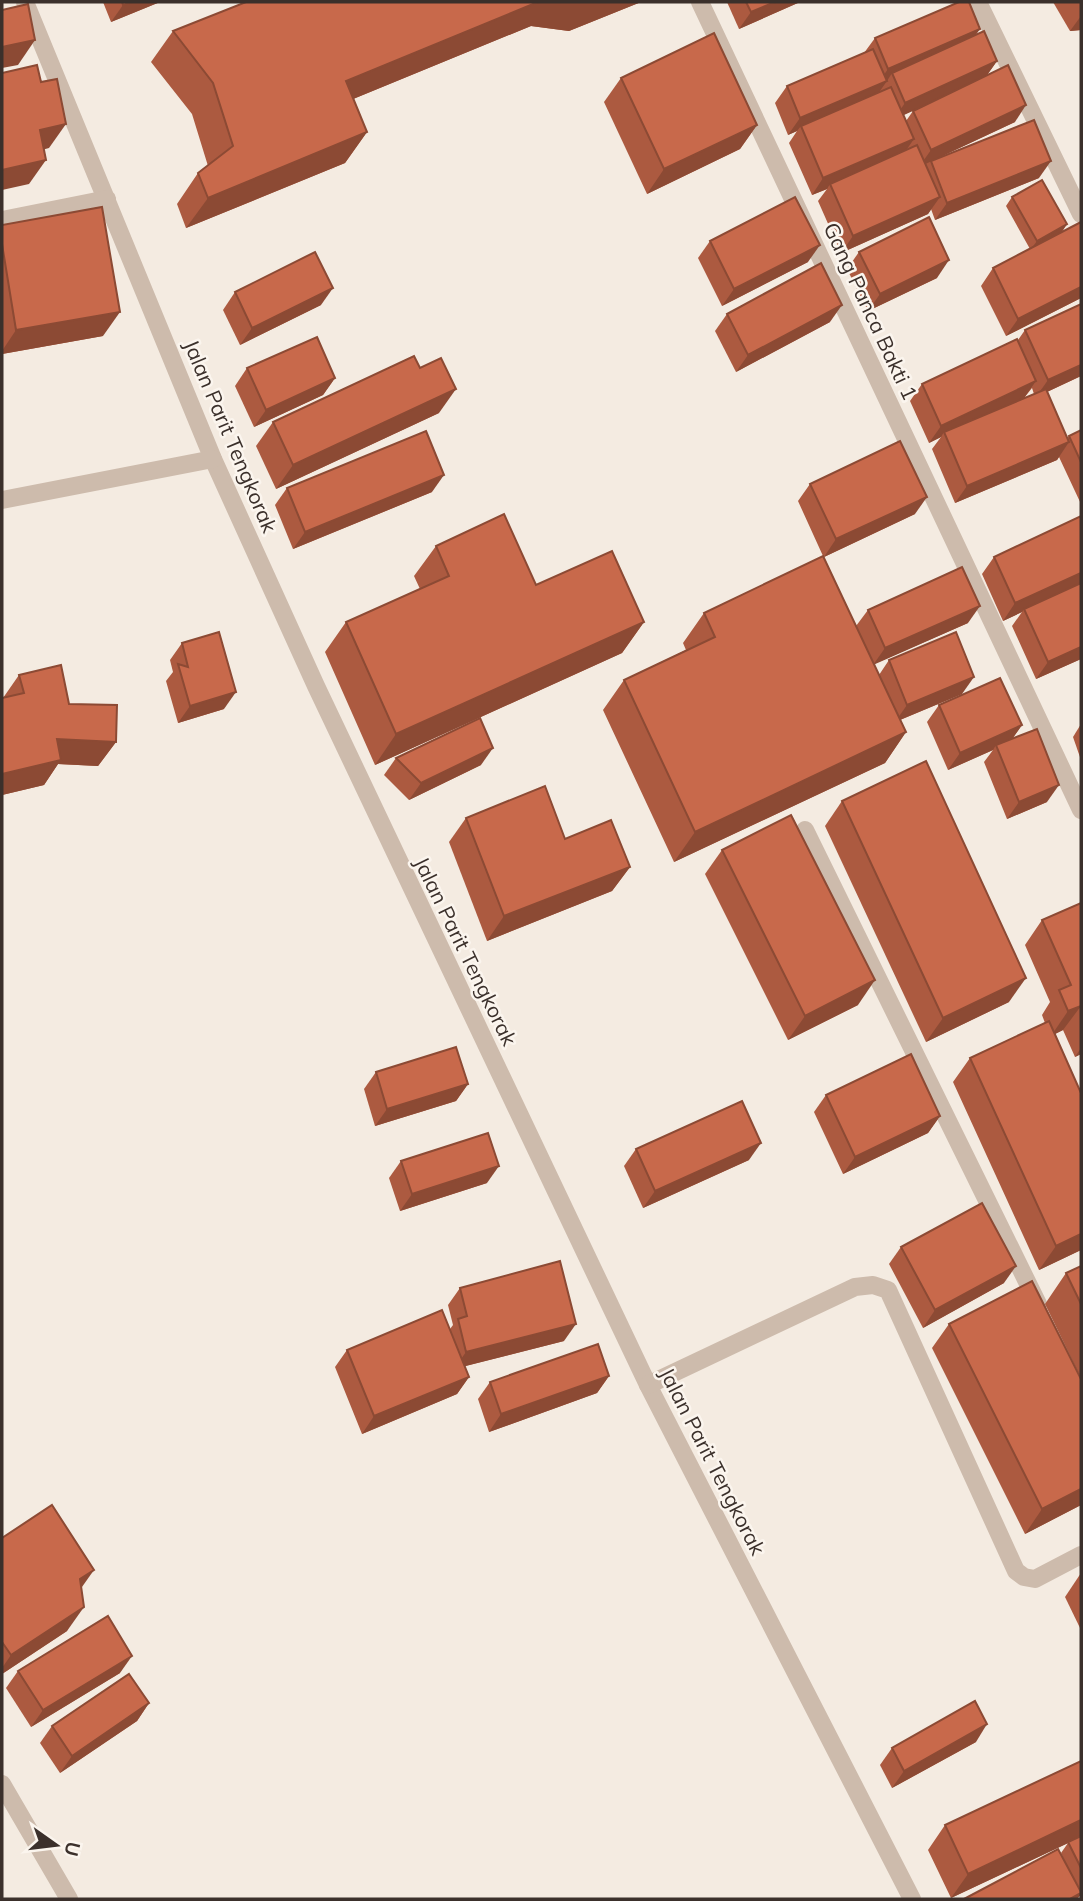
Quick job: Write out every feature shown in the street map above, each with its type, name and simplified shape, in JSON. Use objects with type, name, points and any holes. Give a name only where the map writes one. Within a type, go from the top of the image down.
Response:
[{"type":"street","name":"Jalan Parit Tengkorak","points":[[24,2],[214,459],[392,849],[648,1385],[912,1899]]},
{"type":"street","name":"Gang Panca Bakti 1","points":[[700,2],[1081,810]]},
{"type":"street","points":[[978,2],[1081,214]]},
{"type":"street","points":[[2,220],[107,199]]},
{"type":"street","points":[[2,500],[214,459]]},
{"type":"street","points":[[805,830],[1044,1318]]},
{"type":"street","points":[[648,1385],[855,1287],[873,1285],[888,1290],[1016,1571],[1024,1577],[1035,1579],[1081,1555]]},
{"type":"street","points":[[2,1784],[69,1899]]},
{"type":"building","points":[[246,2],[538,2],[346,81],[367,132],[208,198],[198,173],[233,146],[213,83],[173,31]]},
{"type":"building","points":[[746,2],[775,2],[751,12]]},
{"type":"building","points":[[959,2],[969,2],[980,29],[888,69],[875,38]]},
{"type":"building","points":[[28,4],[35,40],[2,47],[2,10]]},
{"type":"building","points":[[984,31],[997,61],[905,103],[892,73]]},
{"type":"building","points":[[714,33],[757,125],[664,169],[621,78]]},
{"type":"building","points":[[873,49],[887,81],[800,118],[787,86]]},
{"type":"building","points":[[37,65],[41,82],[57,79],[66,124],[40,130],[46,160],[2,170],[2,73]]},
{"type":"building","points":[[1008,65],[1026,105],[931,150],[913,111]]},
{"type":"building","points":[[891,87],[914,139],[823,178],[801,126]]},
{"type":"building","points":[[1034,120],[1051,161],[947,203],[931,161]]},
{"type":"building","points":[[917,145],[940,197],[853,236],[830,184]]},
{"type":"building","points":[[1042,180],[1067,224],[1037,241],[1012,197]]},
{"type":"building","points":[[795,197],[820,245],[734,289],[710,241]]},
{"type":"building","points":[[102,207],[120,312],[16,330],[2,244],[2,225]]},
{"type":"building","points":[[929,217],[949,260],[880,294],[859,252]]},
{"type":"building","points":[[1081,222],[1081,287],[1018,319],[993,268]]},
{"type":"building","points":[[315,252],[333,288],[252,328],[235,292]]},
{"type":"building","points":[[821,263],[842,305],[748,355],[727,314]]},
{"type":"building","points":[[1081,304],[1081,365],[1048,380],[1025,330]]},
{"type":"building","points":[[317,337],[335,378],[266,410],[247,368]]},
{"type":"building","points":[[1017,339],[1036,381],[941,426],[922,384]]},
{"type":"building","points":[[414,356],[420,368],[441,358],[456,389],[293,465],[273,422]]},
{"type":"building","points":[[1046,389],[1069,442],[967,486],[944,432]]},
{"type":"building","points":[[1081,430],[1081,462],[1069,436]]},
{"type":"building","points":[[426,431],[444,475],[305,532],[287,488]]},
{"type":"building","points":[[900,441],[927,497],[836,539],[810,484]]},
{"type":"building","points":[[504,514],[536,585],[612,551],[644,622],[396,734],[346,622],[449,576],[436,546]]},
{"type":"building","points":[[1081,516],[1081,573],[1015,603],[994,557]]},
{"type":"building","points":[[823,556],[906,732],[695,832],[624,680],[715,637],[704,613]]},
{"type":"building","points":[[962,567],[980,606],[885,648],[868,610]]},
{"type":"building","points":[[1081,583],[1081,647],[1048,662],[1024,609]]},
{"type":"building","points":[[219,632],[236,692],[190,706],[178,664],[188,667],[182,643]]},
{"type":"building","points":[[956,632],[974,677],[907,705],[889,660]]},
{"type":"building","points":[[61,665],[69,704],[117,705],[116,742],[57,739],[61,760],[2,774],[2,698],[24,693],[19,675]]},
{"type":"building","points":[[1000,678],[1022,725],[960,753],[939,705]]},
{"type":"building","points":[[480,718],[493,748],[421,783],[396,758]]},
{"type":"building","points":[[1037,729],[1059,785],[1019,802],[996,745]]},
{"type":"building","points":[[926,761],[1026,978],[943,1018],[842,801]]},
{"type":"building","points":[[545,786],[565,839],[611,820],[630,867],[504,916],[466,818]]},
{"type":"building","points":[[791,815],[875,980],[805,1016],[722,850]]},
{"type":"building","points":[[1081,903],[1081,1006],[1068,1011],[1059,990],[1071,985],[1042,920]]},
{"type":"building","points":[[1049,1021],[1081,1093],[1081,1234],[1056,1246],[970,1058]]},
{"type":"building","points":[[456,1047],[468,1084],[387,1109],[376,1072]]},
{"type":"building","points":[[911,1054],[940,1116],[855,1157],[826,1095]]},
{"type":"building","points":[[742,1101],[761,1143],[655,1191],[636,1149]]},
{"type":"building","points":[[488,1133],[499,1166],[412,1194],[401,1161]]},
{"type":"building","points":[[982,1203],[1016,1266],[935,1310],[901,1247]]},
{"type":"building","points":[[560,1261],[576,1324],[466,1352],[458,1319],[467,1316],[460,1288]]},
{"type":"building","points":[[1081,1266],[1081,1304],[1066,1273]]},
{"type":"building","points":[[1032,1281],[1081,1379],[1081,1489],[1042,1509],[949,1324]]},
{"type":"building","points":[[442,1310],[469,1377],[374,1416],[347,1350]]},
{"type":"building","points":[[598,1344],[609,1376],[501,1414],[490,1382]]},
{"type":"building","points":[[52,1505],[94,1570],[80,1579],[84,1607],[11,1655],[2,1642],[2,1538]]},
{"type":"building","points":[[108,1616],[132,1656],[43,1710],[18,1671]]},
{"type":"building","points":[[129,1674],[149,1703],[72,1756],[52,1726]]},
{"type":"building","points":[[975,1701],[987,1724],[904,1771],[892,1748]]},
{"type":"building","points":[[1081,1761],[1081,1820],[968,1874],[945,1825]]},
{"type":"building","points":[[1081,1836],[1081,1868],[1068,1842]]},
{"type":"building","points":[[1058,1849],[1081,1892],[1070,1899],[964,1899]]}]
